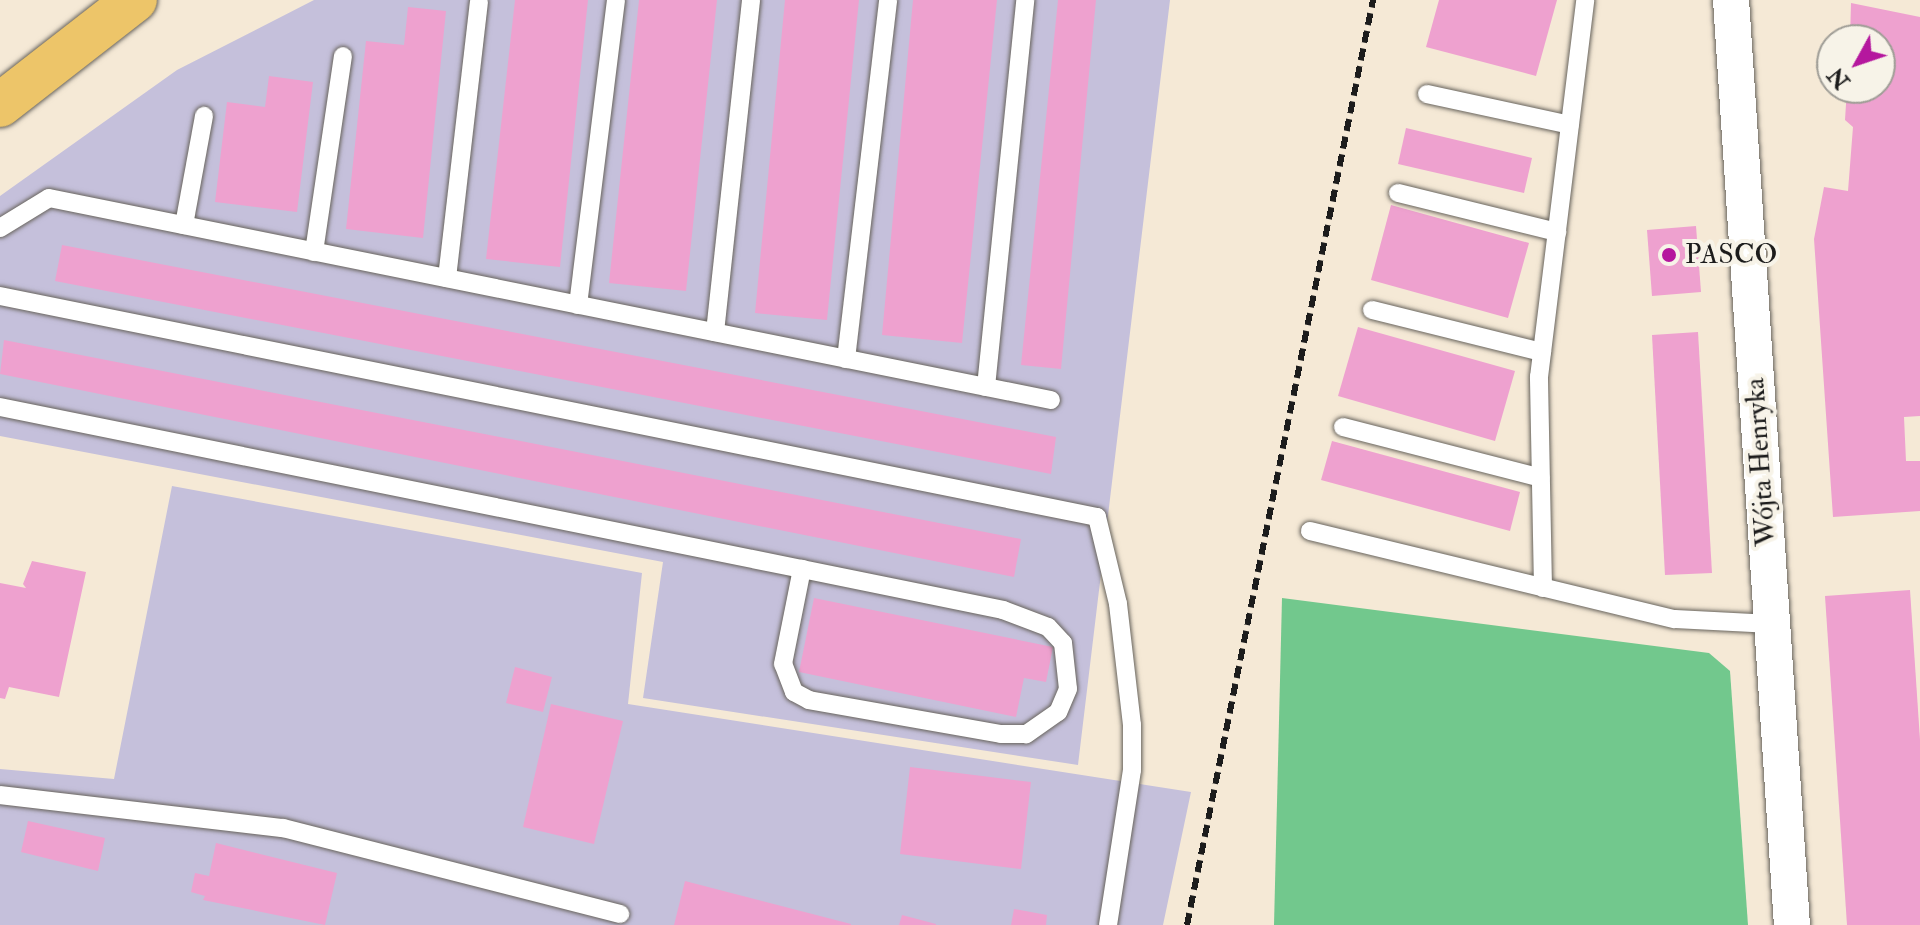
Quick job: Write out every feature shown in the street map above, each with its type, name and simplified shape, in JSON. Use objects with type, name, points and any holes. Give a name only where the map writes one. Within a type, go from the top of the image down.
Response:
[{"type":"main road","points":[[0,105],[135,0]]},
{"type":"street","name":"Wójta Henryka","points":[[1731,0],[1792,925]]},
{"type":"lane","points":[[578,305],[616,0]]},
{"type":"lane","points":[[715,332],[751,0]]},
{"type":"lane","points":[[846,359],[888,0]]},
{"type":"lane","points":[[986,387],[1025,0]]},
{"type":"lane","points":[[1543,588],[1542,352],[1585,0]]},
{"type":"lane","points":[[447,278],[479,2]]},
{"type":"lane","points":[[314,252],[343,56]]},
{"type":"lane","points":[[1427,94],[1570,125]]},
{"type":"lane","points":[[184,225],[204,116]]},
{"type":"lane","points":[[1398,193],[1557,232]]},
{"type":"lane","points":[[0,228],[49,198],[1051,400]]},
{"type":"lane","points":[[0,296],[1097,517],[1118,604],[1132,725],[1132,770],[1108,925]]},
{"type":"lane","points":[[1372,310],[1542,352]]},
{"type":"lane","points":[[0,407],[802,569],[1003,610],[1048,627],[1063,643],[1068,661],[1068,689],[1058,712],[1026,734],[1001,734],[809,700],[794,692],[783,664],[802,569]]},
{"type":"lane","points":[[1343,427],[1541,478]]},
{"type":"lane","points":[[1310,531],[1675,619],[1772,624]]},
{"type":"lane","points":[[0,795],[113,804],[283,828],[620,914]]},
{"type":"shaded area","points":[[314,0],[1170,0],[1078,765],[643,698],[663,562],[0,436],[0,196],[177,70]]},
{"type":"shaded area","points":[[172,486],[642,573],[628,704],[1191,792],[1163,925],[0,925],[0,769],[114,779]]},
{"type":"green space","points":[[1282,598],[1709,653],[1730,671],[1748,925],[1274,925]]},
{"type":"building","points":[[515,0],[588,0],[560,267],[486,259]]},
{"type":"building","points":[[639,0],[717,0],[686,291],[609,283]]},
{"type":"building","points":[[785,0],[859,0],[827,320],[755,313]]},
{"type":"building","points":[[913,0],[997,0],[962,343],[882,335]]},
{"type":"building","points":[[1058,0],[1096,0],[1061,369],[1021,365]]},
{"type":"building","points":[[1439,0],[1557,0],[1536,76],[1426,47]]},
{"type":"building","points":[[1851,3],[1920,17],[1920,416],[1904,417],[1906,461],[1920,461],[1920,511],[1833,517],[1814,239],[1824,187],[1848,191],[1853,127],[1845,120],[1846,104],[1896,104],[1896,24],[1850,24]]},
{"type":"building","points":[[408,7],[446,11],[423,238],[346,229],[366,41],[404,45]]},
{"type":"building","points":[[269,76],[313,82],[297,212],[215,202],[227,102],[265,107]]},
{"type":"building","points":[[1406,128],[1532,158],[1524,193],[1398,164]]},
{"type":"building","points":[[1391,205],[1529,243],[1508,318],[1371,280]]},
{"type":"building","points":[[1696,226],[1701,292],[1652,296],[1647,230]]},
{"type":"building","points":[[62,245],[1056,437],[1051,474],[55,281]]},
{"type":"building","points":[[1358,327],[1515,371],[1495,441],[1338,396]]},
{"type":"building","points":[[1698,332],[1712,573],[1665,575],[1652,335]]},
{"type":"building","points":[[4,340],[1021,539],[1014,577],[0,374]]},
{"type":"building","points":[[1332,441],[1520,492],[1510,531],[1321,480]]},
{"type":"building","points":[[32,561],[86,572],[59,697],[9,687],[5,699],[0,698],[0,583],[26,588],[23,584]]},
{"type":"building","points":[[1910,590],[1920,740],[1920,925],[1847,925],[1825,596]]},
{"type":"building","points":[[814,598],[1053,647],[1046,682],[1024,678],[1016,717],[799,672]]},
{"type":"building","points":[[515,667],[552,677],[543,712],[506,703]]},
{"type":"building","points":[[551,704],[623,721],[594,844],[523,827]]},
{"type":"building","points":[[910,767],[1031,782],[1021,869],[900,854]]},
{"type":"building","points":[[28,821],[105,838],[98,871],[21,852]]},
{"type":"building","points":[[216,843],[337,873],[325,925],[203,900],[205,896],[191,892],[195,873],[209,876]]},
{"type":"building","points":[[685,881],[851,924],[851,925],[674,925]]},
{"type":"building","points":[[1014,909],[1047,915],[1046,925],[1011,925]]},
{"type":"building","points":[[902,915],[936,924],[936,925],[899,925]]},
{"type":"railway","points":[[1187,925],[1373,0]]},
{"type":"place","name":"PASCO","points":[[1669,255]]}]
